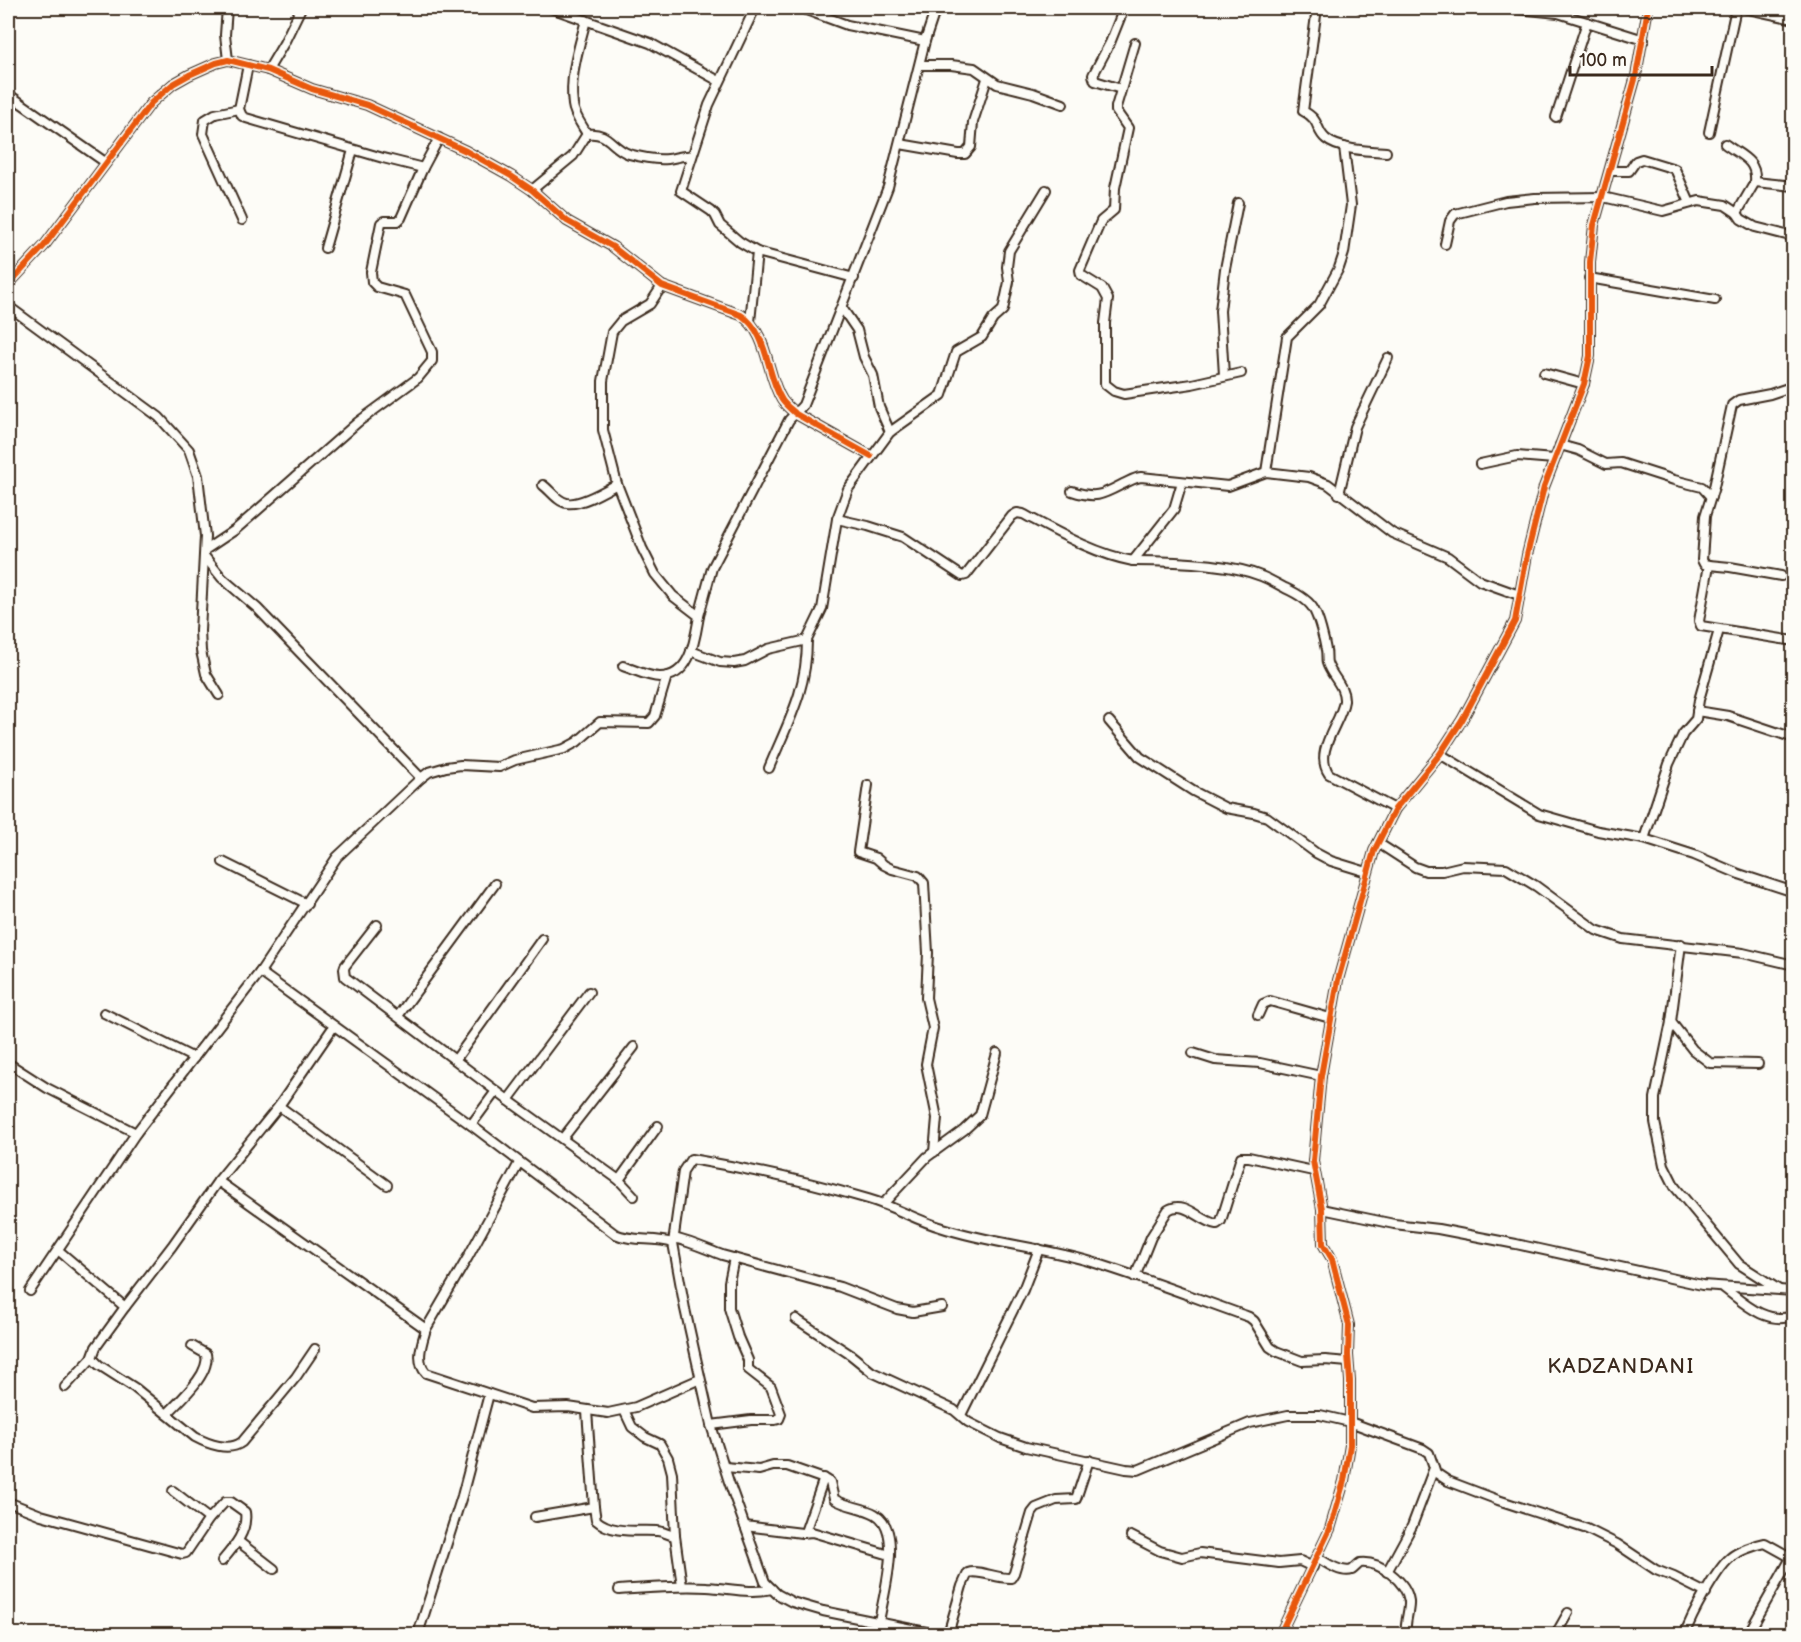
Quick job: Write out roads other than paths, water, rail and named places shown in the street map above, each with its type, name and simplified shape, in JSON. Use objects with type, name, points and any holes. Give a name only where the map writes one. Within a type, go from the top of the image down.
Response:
[{"type":"street","points":[[227,8],[225,35],[228,60]]},
{"type":"street","points":[[268,70],[301,8]]},
{"type":"street","points":[[551,8],[650,44],[719,81]]},
{"type":"street","points":[[755,8],[708,105],[681,191],[711,211],[720,225],[740,242],[757,252],[854,278]]},
{"type":"street","points":[[804,8],[847,25],[925,41]]},
{"type":"street","points":[[624,666],[660,677],[681,670],[687,660],[707,581],[716,560],[789,420],[803,405],[883,203],[925,41],[936,8]]},
{"type":"street","points":[[1121,89],[1095,81],[1093,75],[1110,43],[1124,8]]},
{"type":"street","points":[[1317,8],[1303,111],[1316,119],[1325,139],[1344,147],[1386,152]]},
{"type":"street","points":[[1361,8],[1459,8]]},
{"type":"street","points":[[1507,8],[1542,9],[1644,40]]},
{"type":"street","points":[[1280,1635],[1318,1558],[1334,1518],[1344,1481],[1350,1445],[1349,1321],[1332,1258],[1323,1244],[1323,1209],[1313,1171],[1321,1076],[1338,980],[1367,872],[1378,843],[1395,809],[1440,754],[1483,683],[1512,627],[1544,487],[1584,384],[1591,341],[1589,278],[1594,225],[1636,76],[1648,8]]},
{"type":"street","points":[[1709,132],[1736,8]]},
{"type":"street","points":[[1743,8],[1794,19]]},
{"type":"street","points":[[586,20],[575,59],[573,105],[577,118],[587,134]]},
{"type":"street","points":[[1556,117],[1587,22]]},
{"type":"street","points":[[1135,43],[1116,111],[1128,128],[1115,188],[1114,210],[1101,221],[1080,270],[1081,275],[1102,288],[1108,299],[1105,323],[1105,384],[1114,391],[1124,394],[1192,384],[1241,373]]},
{"type":"street","points":[[8,285],[44,246],[147,107],[189,75],[228,60],[268,70],[312,89],[367,105],[439,138],[511,176],[532,190],[567,220],[613,247],[662,286],[735,313],[750,322],[758,334],[780,395],[786,405],[796,414],[871,456]]},
{"type":"street","points":[[248,65],[239,109],[242,116],[353,150],[423,168]]},
{"type":"street","points":[[920,65],[967,66],[974,68],[997,84],[1063,104]]},
{"type":"street","points":[[900,144],[965,154],[969,151],[972,142],[973,122],[987,79]]},
{"type":"street","points":[[8,94],[105,162]]},
{"type":"street","points":[[239,109],[215,114],[205,120],[203,134],[242,220]]},
{"type":"street","points":[[587,134],[602,135],[620,149],[638,156],[668,159],[675,156],[692,156]]},
{"type":"street","points":[[532,190],[573,156],[587,134]]},
{"type":"street","points":[[205,554],[358,422],[418,378],[432,362],[432,352],[405,295],[377,287],[371,278],[381,223],[398,221],[402,218],[423,168],[439,138]]},
{"type":"street","points":[[1725,144],[1753,165],[1756,171],[1755,182],[1737,213]]},
{"type":"street","points":[[1266,472],[1287,337],[1319,304],[1339,268],[1344,252],[1350,206],[1344,147]]},
{"type":"street","points":[[325,248],[353,150]]},
{"type":"street","points":[[1610,171],[1629,171],[1636,161],[1642,159],[1675,169],[1690,203]]},
{"type":"street","points":[[1755,182],[1794,186]]},
{"type":"street","points":[[769,768],[796,710],[806,669],[807,640],[822,609],[837,519],[848,489],[890,432],[901,422],[938,399],[956,352],[982,337],[993,319],[1003,310],[1009,282],[1007,267],[1009,252],[1046,190]]},
{"type":"street","points":[[1445,244],[1450,220],[1455,214],[1519,200],[1603,197],[1663,211],[1699,201],[1725,205],[1737,213],[1741,219],[1755,227],[1794,237]]},
{"type":"street","points":[[1224,375],[1220,311],[1225,269],[1238,203]]},
{"type":"street","points":[[750,322],[757,252]]},
{"type":"street","points":[[1589,278],[1715,300]]},
{"type":"street","points":[[662,286],[650,304],[617,325],[612,332],[603,381],[603,430],[618,484],[642,548],[655,574],[674,596],[699,616]]},
{"type":"street","points":[[8,306],[159,417],[194,458],[201,494],[205,554],[200,631],[201,651],[206,674],[219,695]]},
{"type":"street","points":[[842,308],[857,330],[864,357],[873,375],[879,407],[890,432]]},
{"type":"street","points":[[1339,494],[1355,427],[1388,358]]},
{"type":"street","points":[[1544,373],[1584,384]]},
{"type":"street","points":[[1780,576],[1709,565],[1703,563],[1702,554],[1705,516],[1714,487],[1732,405],[1739,400],[1770,394],[1794,386]]},
{"type":"street","points":[[1560,445],[1578,450],[1606,464],[1621,463],[1702,487],[1710,497]]},
{"type":"street","points":[[1480,464],[1517,456],[1554,459]]},
{"type":"street","points":[[1072,491],[1087,496],[1100,496],[1134,478],[1141,477],[1227,486],[1266,472],[1309,477],[1328,484],[1392,532],[1448,557],[1480,581],[1519,595]]},
{"type":"street","points":[[1133,561],[1174,509],[1182,482]]},
{"type":"street","points":[[543,485],[562,501],[569,503],[593,496],[618,484]]},
{"type":"street","points":[[837,519],[903,537],[962,576],[966,575],[1011,516],[1017,513],[1110,555],[1133,561],[1174,562],[1236,569],[1260,576],[1296,593],[1311,604],[1315,611],[1326,648],[1327,662],[1344,694],[1342,708],[1329,738],[1325,754],[1325,769],[1329,774],[1395,809]]},
{"type":"street","points":[[205,554],[222,578],[257,608],[421,778]]},
{"type":"street","points":[[1709,565],[1699,623],[1719,630],[1794,641]]},
{"type":"street","points":[[1644,839],[1669,764],[1683,734],[1696,719],[1719,630]]},
{"type":"street","points":[[691,651],[720,662],[734,663],[745,661],[768,649],[807,640]]},
{"type":"street","points":[[30,1291],[136,1133],[260,972],[337,857],[429,772],[461,765],[495,768],[515,760],[564,749],[577,742],[600,722],[649,723],[656,716],[667,676]]},
{"type":"street","points":[[1697,711],[1717,712],[1794,738]]},
{"type":"street","points":[[1108,721],[1140,757],[1184,786],[1226,808],[1267,818],[1316,853],[1331,861],[1367,872]]},
{"type":"street","points":[[1440,754],[1539,814],[1598,831],[1644,839],[1695,855],[1739,874],[1794,892]]},
{"type":"street","points":[[868,785],[858,852],[876,858],[891,869],[918,876],[924,882],[928,953],[926,998],[933,1028],[926,1064],[937,1118],[933,1152]]},
{"type":"street","points":[[1378,843],[1415,867],[1426,871],[1442,871],[1462,866],[1506,868],[1527,880],[1596,930],[1623,939],[1645,943],[1681,944],[1752,955],[1794,965]]},
{"type":"street","points":[[223,862],[307,904]]},
{"type":"street","points":[[398,1016],[495,884]]},
{"type":"street","points":[[377,925],[345,966],[344,973],[352,983],[619,1180],[634,1196]]},
{"type":"street","points":[[456,1059],[542,939]]},
{"type":"street","points":[[1681,944],[1671,1022],[1655,1098],[1655,1122],[1664,1165],[1675,1187],[1740,1264],[1779,1289]]},
{"type":"street","points":[[260,972],[621,1237],[697,1243],[705,1249],[840,1287],[897,1309],[913,1312],[942,1307]]},
{"type":"street","points":[[508,1100],[589,992]]},
{"type":"street","points":[[1258,1015],[1267,1001],[1330,1018]]},
{"type":"street","points":[[104,1013],[194,1058]]},
{"type":"street","points":[[1671,1022],[1693,1050],[1710,1064],[1758,1064]]},
{"type":"street","points":[[65,1387],[92,1358],[96,1347],[124,1307],[172,1246],[218,1181],[279,1106],[334,1026]]},
{"type":"street","points":[[563,1138],[634,1047]]},
{"type":"street","points":[[883,1204],[933,1152],[964,1130],[980,1115],[998,1053]]},
{"type":"street","points":[[1193,1053],[1215,1060],[1260,1063],[1321,1076]]},
{"type":"street","points":[[8,1062],[47,1088],[136,1133]]},
{"type":"street","points":[[471,1125],[496,1091]]},
{"type":"street","points":[[279,1106],[387,1185]]},
{"type":"street","points":[[619,1180],[658,1126]]},
{"type":"street","points":[[1135,1277],[1151,1237],[1168,1210],[1178,1207],[1185,1208],[1211,1223],[1217,1224],[1221,1221],[1241,1157],[1313,1171]]},
{"type":"street","points":[[936,1635],[823,1611],[792,1602],[784,1599],[765,1582],[711,1425],[674,1241],[682,1171],[692,1159],[747,1168],[883,1204],[940,1227],[984,1239],[1040,1248],[1095,1263],[1249,1317],[1254,1321],[1270,1347],[1276,1351],[1302,1361],[1348,1362]]},
{"type":"street","points":[[519,1163],[426,1329],[420,1360],[424,1371],[532,1408],[568,1407],[608,1413],[656,1400],[700,1379]]},
{"type":"street","points":[[218,1181],[426,1329]]},
{"type":"street","points":[[1323,1209],[1394,1224],[1438,1229],[1515,1244],[1668,1278],[1723,1287],[1794,1291]]},
{"type":"street","points":[[961,1415],[1019,1299],[1040,1248]]},
{"type":"street","points":[[58,1250],[124,1307]]},
{"type":"street","points":[[711,1425],[751,1420],[775,1420],[781,1414],[771,1387],[748,1369],[747,1356],[730,1315],[728,1294],[734,1258]]},
{"type":"street","points":[[1723,1287],[1751,1308],[1776,1320],[1794,1316]]},
{"type":"street","points":[[796,1319],[851,1355],[872,1372],[961,1415],[968,1422],[1015,1443],[1134,1470],[1261,1420],[1302,1414],[1320,1415],[1350,1422],[1423,1449],[1429,1453],[1436,1473],[1448,1481],[1587,1529],[1617,1544],[1656,1570],[1706,1593]]},
{"type":"street","points":[[167,1414],[204,1373],[208,1361],[206,1354],[192,1346]]},
{"type":"street","points":[[92,1358],[205,1442],[228,1446],[238,1445],[296,1377],[315,1349]]},
{"type":"street","points":[[418,1635],[462,1496],[489,1394]]},
{"type":"street","points":[[624,1410],[632,1427],[660,1444],[668,1458],[672,1473],[675,1536],[682,1586]]},
{"type":"street","points":[[587,1411],[596,1520],[627,1531],[660,1531],[675,1536]]},
{"type":"street","points":[[948,1635],[968,1573],[973,1571],[1007,1579],[1012,1576],[1032,1512],[1056,1500],[1076,1499],[1089,1460]]},
{"type":"street","points":[[725,1467],[759,1470],[773,1466],[788,1466],[824,1478],[830,1482],[834,1499],[875,1514],[885,1523],[890,1555],[879,1622]]},
{"type":"street","points":[[1387,1572],[1412,1526],[1434,1468]]},
{"type":"street","points":[[805,1532],[824,1478]]},
{"type":"street","points":[[173,1491],[209,1519]]},
{"type":"street","points":[[8,1502],[41,1515],[182,1554],[186,1552],[209,1519],[225,1502],[231,1502],[243,1510],[246,1518],[238,1542],[222,1561]]},
{"type":"street","points":[[535,1517],[594,1507]]},
{"type":"street","points":[[745,1526],[818,1534],[890,1555]]},
{"type":"street","points":[[1131,1536],[1160,1551],[1182,1557],[1200,1553],[1283,1563],[1300,1561],[1313,1567]]},
{"type":"street","points":[[238,1542],[274,1569]]},
{"type":"street","points":[[1685,1635],[1694,1612],[1729,1559],[1757,1545],[1767,1543],[1792,1558],[1748,1635]]},
{"type":"street","points":[[1318,1558],[1346,1570],[1351,1570],[1360,1563],[1371,1563],[1401,1583],[1409,1599],[1405,1632],[1407,1635]]},
{"type":"street","points":[[619,1590],[682,1586],[746,1592],[772,1589]]},
{"type":"street","points":[[1556,1635],[1568,1613]]},
{"type":"district","name":"KADZANDANI","points":[[1621,1366]]}]
